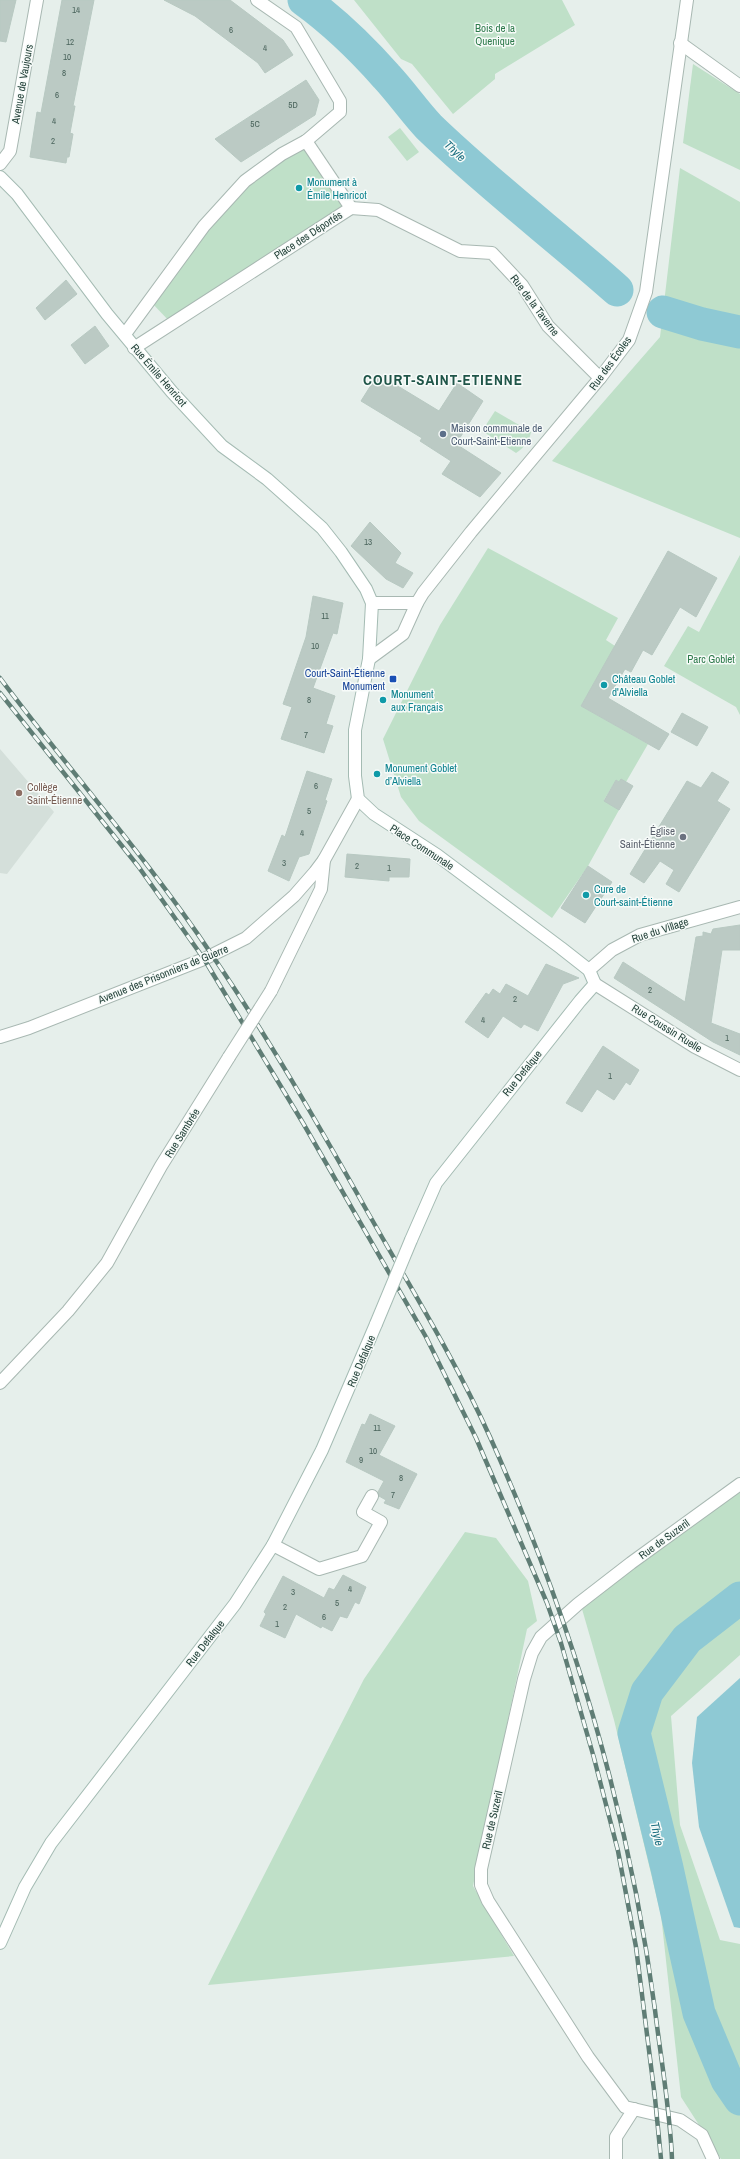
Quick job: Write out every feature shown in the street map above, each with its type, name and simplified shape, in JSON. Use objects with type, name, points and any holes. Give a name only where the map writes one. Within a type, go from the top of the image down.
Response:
[{"type":"street","name":"Avenue de Vaujours","points":[[0,164],[10,151],[37,0]]},
{"type":"street","points":[[125,334],[204,226],[245,182],[282,154],[306,141],[339,115],[341,109],[340,100],[296,27],[257,0]]},
{"type":"street","name":"Rue des Écoles","points":[[417,603],[471,532],[600,378],[629,340],[646,292],[687,0]]},
{"type":"street","points":[[680,43],[740,86]]},
{"type":"street","name":"Place des Déportés","points":[[134,348],[351,208],[306,141]]},
{"type":"street","name":"Rue Émile Henricot","points":[[0,177],[17,194],[107,314],[125,334],[134,348],[222,446],[266,479],[322,528],[341,552],[366,589],[372,603]]},
{"type":"street","name":"Rue de la Taverne","points":[[351,208],[378,210],[460,251],[492,253],[522,285],[548,326],[600,378]]},
{"type":"street","points":[[358,799],[355,776],[355,730],[368,659],[372,603],[417,603],[404,634],[368,659]]},
{"type":"street","name":"Avenue des Prisonniers de Guerre","points":[[0,1037],[29,1028],[204,959],[246,938],[294,896],[324,860],[358,799]]},
{"type":"street","name":"Place Communale","points":[[358,799],[374,814],[437,855],[589,970],[595,984]]},
{"type":"street","name":"Rue Sambrée","points":[[0,1383],[68,1311],[107,1263],[161,1166],[271,991],[321,889],[324,860]]},
{"type":"street","name":"Rue du Village","points":[[589,970],[612,950],[640,935],[740,907]]},
{"type":"street","name":"Rue Coussin Ruelle","points":[[595,984],[695,1047],[740,1070]]},
{"type":"street","name":"Rue Defalque","points":[[0,1943],[25,1887],[51,1843],[235,1604],[273,1545],[322,1450],[436,1183],[580,1000],[595,984]]},
{"type":"street","name":"Rue de Suzeril","points":[[713,2159],[702,2135],[680,2120],[625,2107],[588,2057],[488,1901],[481,1885],[481,1869],[524,1679],[532,1653],[540,1637],[578,1604],[631,1563],[740,1484]]},
{"type":"street","points":[[273,1545],[319,1569],[362,1556],[380,1522],[364,1512],[372,1496]]},
{"type":"street","points":[[616,2159],[616,2138],[634,2109]]},
{"type":"shaded area","name":"Collège Saint-Étienne","points":[[0,749],[54,812],[7,874],[0,873]]},
{"type":"green space","name":"Bois de la Quenique","points":[[354,0],[562,0],[575,25],[495,74],[495,79],[453,114],[412,64],[401,59]]},
{"type":"green space","points":[[693,64],[740,94],[740,170],[683,143]]},
{"type":"green space","points":[[400,128],[419,152],[407,161],[388,137]]},
{"type":"green space","points":[[306,141],[351,208],[171,323],[150,301],[245,181]]},
{"type":"green space","points":[[680,168],[740,202],[740,538],[552,461],[660,337]]},
{"type":"green space","points":[[495,411],[531,432],[526,444],[516,453],[482,431]]},
{"type":"green space","points":[[488,548],[618,618],[606,640],[615,646],[581,706],[648,744],[626,782],[621,780],[619,782],[616,780],[604,800],[619,810],[588,866],[552,918],[419,821],[401,797],[383,739],[440,625]]},
{"type":"green space","name":"Parc Goblet","points":[[740,555],[740,715],[736,707],[664,666],[688,626],[699,632]]},
{"type":"green space","points":[[740,1490],[740,1655],[671,1716],[680,1825],[720,1940],[740,1944],[740,2159],[721,2159],[681,2097],[661,1915],[614,1720],[582,1609],[633,1568]]},
{"type":"green space","points":[[465,1532],[496,1538],[528,1581],[537,1621],[527,1629],[473,1886],[514,1956],[208,1985],[364,1679]]},
{"type":"water","points":[[740,1678],[740,1928],[734,1927],[699,1827],[692,1763],[697,1717]]},
{"type":"building","points":[[0,0],[16,0],[6,42],[0,41]]},
{"type":"building","points":[[62,0],[94,0],[73,106],[75,106],[70,133],[73,134],[69,157],[67,157],[66,163],[30,157],[37,112],[41,113]]},
{"type":"building","points":[[164,0],[230,0],[283,40],[293,55],[265,73],[258,63],[195,16]]},
{"type":"building","points":[[306,80],[319,100],[315,115],[241,162],[215,139]]},
{"type":"building","points":[[66,280],[77,294],[45,320],[36,308]]},
{"type":"building","points":[[95,326],[109,346],[85,364],[71,345]]},
{"type":"building","name":"Maison communale de Court-Saint-Etienne","points":[[378,374],[439,411],[457,383],[483,401],[456,444],[501,473],[480,497],[442,474],[451,461],[420,441],[422,438],[361,401]]},
{"type":"building","points":[[370,522],[401,553],[395,563],[413,573],[403,588],[386,579],[351,546]]},
{"type":"building","name":"Château Goblet d'Alviella","points":[[668,551],[717,578],[696,617],[680,607],[652,655],[643,650],[631,672],[625,669],[608,698],[669,734],[659,750],[581,706]]},
{"type":"building","points":[[313,596],[343,603],[337,634],[333,633],[313,688],[335,696],[326,724],[333,726],[324,753],[281,739],[292,707],[283,704],[306,637]]},
{"type":"building","points":[[682,713],[708,727],[697,746],[671,732]]},
{"type":"building","points":[[307,771],[332,779],[325,800],[327,801],[309,854],[299,857],[289,881],[268,871],[282,835],[285,837]]},
{"type":"building","name":"Église Saint-Étienne","points":[[712,772],[729,782],[717,801],[730,809],[679,892],[666,884],[674,870],[660,861],[644,883],[630,874],[687,781],[701,788]]},
{"type":"building","points":[[621,779],[633,786],[619,810],[604,801],[616,780],[619,782]]},
{"type":"building","points":[[347,854],[410,859],[409,877],[389,877],[389,881],[345,877]]},
{"type":"building","name":"Cure de Court-saint-Étienne","points":[[588,866],[612,882],[585,923],[561,908]]},
{"type":"building","points":[[740,925],[740,950],[722,950],[711,1023],[740,1034],[740,1055],[713,1042],[614,978],[623,962],[685,1002],[696,937],[703,936],[703,932],[711,934],[713,929]]},
{"type":"building","points":[[546,964],[579,978],[563,984],[538,1031],[524,1024],[521,1028],[503,1016],[488,1038],[465,1022],[486,993],[489,995],[493,989],[500,994],[506,984],[528,996]]},
{"type":"building","points":[[603,1046],[639,1070],[630,1085],[626,1082],[614,1100],[597,1089],[582,1112],[566,1103]]},
{"type":"building","points":[[370,1414],[395,1426],[379,1455],[417,1474],[399,1509],[384,1503],[386,1500],[379,1496],[378,1492],[384,1481],[346,1462],[362,1424],[365,1425]]},
{"type":"building","points":[[343,1575],[366,1587],[359,1604],[355,1602],[347,1618],[340,1616],[332,1631],[322,1626],[321,1628],[296,1614],[285,1638],[260,1626],[266,1614],[264,1612],[283,1576],[324,1598],[329,1588],[334,1590]]},
{"type":"waterway","name":"Thyle","points":[[304,0],[336,26],[377,66],[429,127],[499,190],[617,290]]},
{"type":"waterway","name":"Thyle","points":[[663,312],[702,324],[740,332]]},
{"type":"waterway","name":"Thyle","points":[[740,1598],[687,1639],[647,1692],[634,1733],[667,1868],[699,2013],[727,2080],[740,2099]]},
{"type":"railway","points":[[0,678],[135,849],[187,919],[233,986],[292,1081],[415,1294],[462,1379],[490,1437],[520,1506],[547,1576],[594,1718],[613,1790],[630,1863],[644,1936],[665,2084],[672,2159]]},
{"type":"railway","points":[[0,693],[138,866],[204,959],[303,1123],[426,1337],[476,1438],[547,1603],[561,1643],[594,1758],[618,1851],[636,1947],[661,2159]]},
{"type":"place","name":"Monument à Émile Henricot","points":[[299,188]]},
{"type":"place","name":"Maison communale de Court-Saint-Etienne","points":[[443,434]]},
{"type":"place","name":"Court-Saint-Étienne Monument","points":[[393,679]]},
{"type":"place","name":"Château Goblet d'Alviella","points":[[604,685]]},
{"type":"place","name":"Monument aux Français","points":[[383,700]]},
{"type":"place","name":"Monument Goblet d’Alviella","points":[[377,774]]},
{"type":"place","name":"Collège Saint-Étienne","points":[[19,793]]},
{"type":"place","name":"Église Saint-Étienne","points":[[683,837]]},
{"type":"place","name":"Cure de Court-saint-Étienne","points":[[586,895]]},
{"type":"district","name":"COURT-SAINT-ETIENNE","points":[[443,379]]}]
